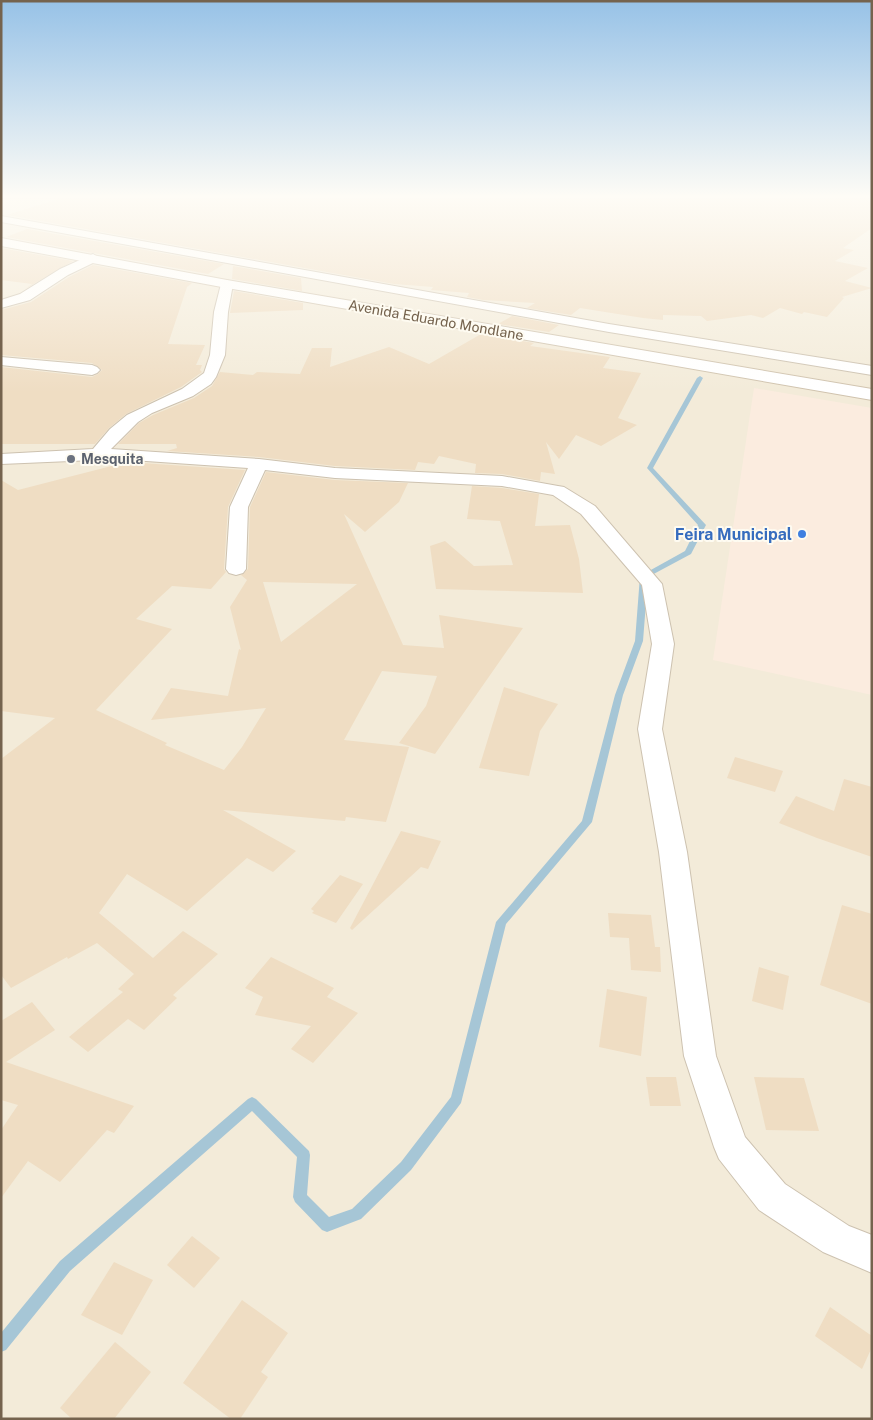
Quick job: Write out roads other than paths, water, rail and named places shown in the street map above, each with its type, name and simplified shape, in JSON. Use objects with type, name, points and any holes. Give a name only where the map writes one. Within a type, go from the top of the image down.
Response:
[{"type":"main road","name":"Avenida Eduardo Mondlane","points":[[110,261],[227,284],[872,395]]},
{"type":"main road","name":"Avenida Eduardo Mondlane","points":[[166,261],[872,383]]},
{"type":"street","points":[[1,304],[25,297],[64,272],[86,261]]},
{"type":"street","points":[[237,261],[609,328],[872,371]]},
{"type":"street","points":[[98,454],[115,431],[140,413],[172,400],[201,383],[210,375],[218,347],[220,321],[227,284]]},
{"type":"street","points":[[1,361],[92,370]]},
{"type":"street","points":[[1,459],[98,454],[259,464],[335,473],[502,481],[558,491],[588,510],[652,584],[663,644],[650,729],[672,852],[700,1056],[731,1147],[772,1197],[836,1238],[872,1254]]},
{"type":"street","points":[[236,569],[239,507],[259,464]]},
{"type":"waterway","points":[[1,1345],[65,1266],[252,1103],[304,1155],[300,1197],[327,1225],[356,1214],[406,1166],[457,1099],[501,922],[587,822],[619,695],[639,641],[644,576],[688,552],[702,525],[650,468],[700,378]]},
{"type":"place","name":"Mesquita","points":[[71,459]]},
{"type":"place","name":"Feira Municipal","points":[[802,534]]}]
